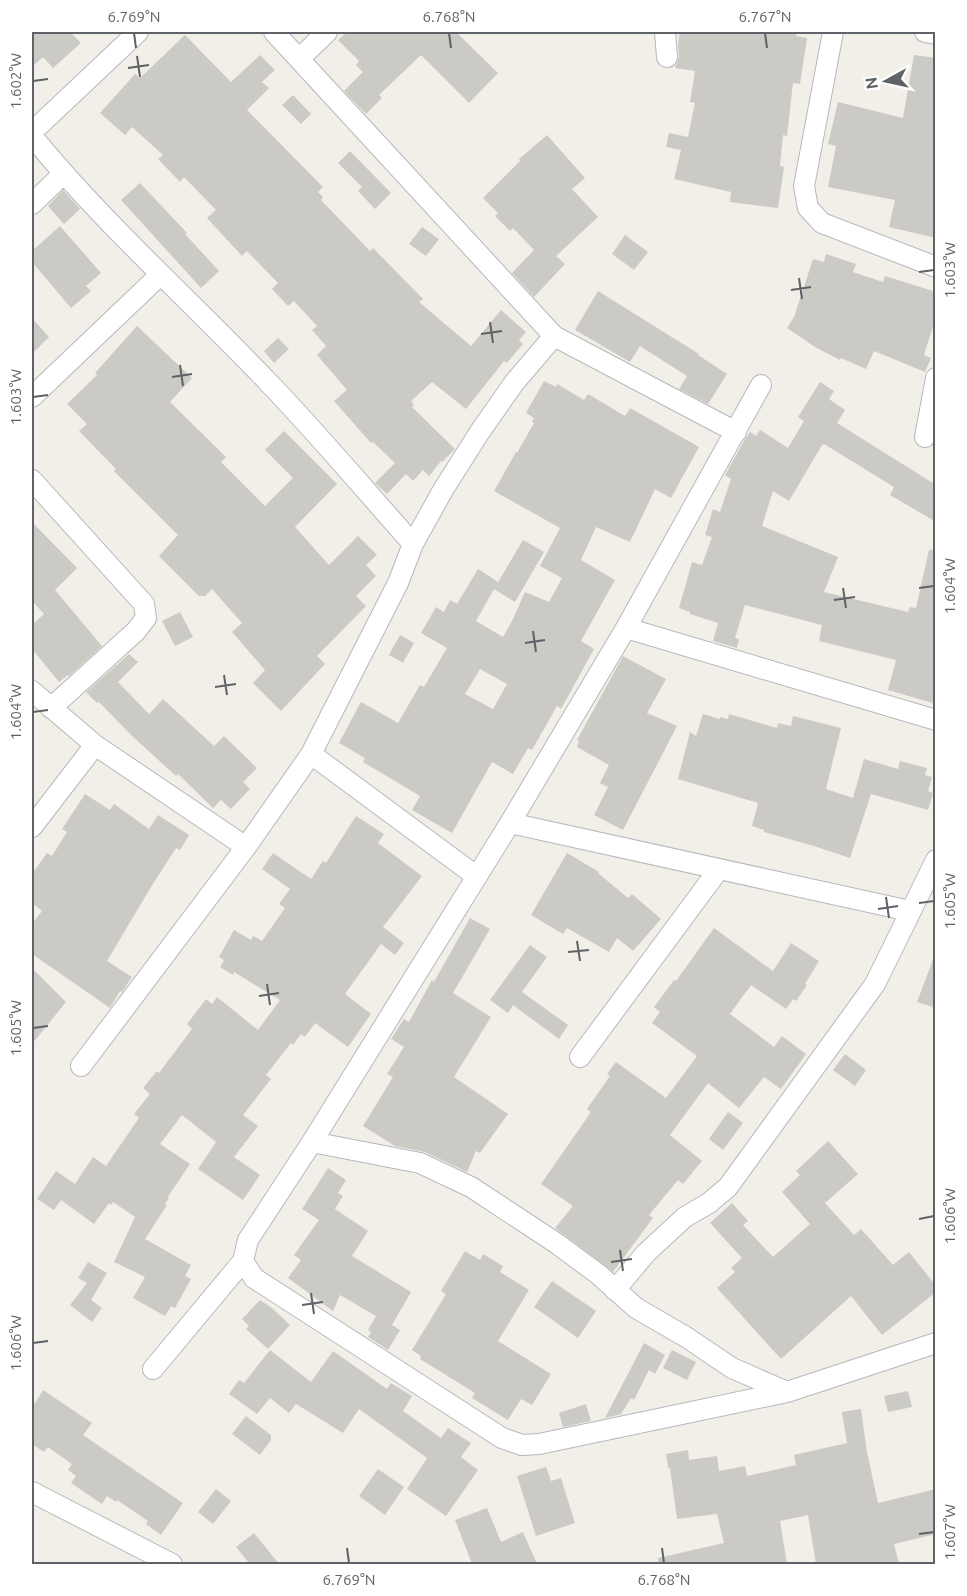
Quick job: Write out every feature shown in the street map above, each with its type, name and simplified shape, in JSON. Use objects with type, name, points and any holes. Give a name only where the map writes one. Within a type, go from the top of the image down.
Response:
[{"type":"street","points":[[138,32],[32,134],[63,174],[160,275],[268,382],[413,544]]},
{"type":"street","points":[[274,32],[554,336],[736,432]]},
{"type":"street","points":[[299,59],[327,32]]},
{"type":"street","points":[[665,32],[667,57]]},
{"type":"street","points":[[834,32],[804,186],[808,208],[822,223],[936,267]]},
{"type":"street","points":[[925,32],[936,34]]},
{"type":"street","points":[[32,204],[63,174]]},
{"type":"street","points":[[32,397],[160,275]]},
{"type":"street","points":[[81,1066],[246,847],[311,754],[398,583],[413,544],[443,490],[478,433],[514,383],[554,336]]},
{"type":"street","points":[[925,437],[936,378]]},
{"type":"street","points":[[153,1369],[243,1261],[248,1240],[312,1142],[510,823],[626,628],[761,385]]},
{"type":"street","points":[[32,480],[144,604],[146,618],[136,631],[51,708]]},
{"type":"street","points":[[626,628],[936,720]]},
{"type":"street","points":[[32,691],[95,745],[246,847]]},
{"type":"street","points":[[32,827],[95,745]]},
{"type":"street","points":[[311,754],[476,876]]},
{"type":"street","points":[[510,823],[910,911]]},
{"type":"street","points":[[615,1290],[646,1253],[685,1217],[709,1203],[728,1187],[875,984],[936,860]]},
{"type":"street","points":[[580,1057],[719,869]]},
{"type":"street","points":[[312,1142],[420,1163],[471,1187],[556,1243],[598,1274],[636,1308],[686,1337],[732,1368],[787,1392]]},
{"type":"street","points":[[243,1261],[254,1278],[502,1438],[522,1445],[539,1444],[787,1392],[936,1343]]},
{"type":"street","points":[[32,1492],[172,1564]]},
{"type":"building","points":[[32,32],[70,32],[81,43],[53,68],[43,57],[32,67]]},
{"type":"building","points":[[347,32],[456,32],[498,73],[469,103],[421,55],[379,95],[382,98],[366,114],[344,91],[363,72],[356,65],[359,61],[338,40]]},
{"type":"building","points":[[680,32],[797,32],[796,36],[807,38],[800,84],[793,83],[787,136],[783,135],[780,166],[784,167],[778,208],[730,202],[731,192],[674,179],[681,150],[666,147],[669,133],[688,137],[695,103],[690,102],[695,71],[675,68],[679,57]]},
{"type":"building","points":[[185,35],[231,82],[260,55],[275,70],[262,82],[269,88],[247,110],[323,187],[318,192],[323,197],[321,200],[370,251],[373,248],[423,299],[419,302],[471,346],[501,310],[526,332],[519,340],[523,344],[507,363],[504,361],[466,409],[432,382],[411,401],[414,405],[412,407],[455,449],[429,476],[423,470],[413,481],[406,474],[387,494],[375,483],[395,463],[373,442],[371,443],[334,401],[347,390],[317,355],[326,346],[312,330],[317,326],[294,301],[288,306],[272,289],[278,283],[247,251],[242,256],[207,218],[216,210],[184,177],[180,182],[158,159],[163,155],[132,127],[125,135],[100,113],[135,74],[140,78]]},
{"type":"building","points":[[914,55],[936,58],[936,238],[889,227],[895,200],[828,187],[836,146],[828,144],[838,102],[903,118]]},
{"type":"building","points":[[293,95],[311,114],[301,124],[282,105]]},
{"type":"building","points":[[547,135],[585,178],[572,189],[598,217],[556,256],[565,264],[534,297],[512,273],[534,250],[513,228],[510,231],[495,216],[498,213],[483,198],[520,161],[519,159]]},
{"type":"building","points":[[350,151],[391,193],[375,209],[358,191],[362,187],[338,163]]},
{"type":"building","points":[[140,183],[219,271],[201,288],[121,200]]},
{"type":"building","points":[[63,190],[80,209],[64,224],[48,206]]},
{"type":"building","points":[[60,226],[101,273],[86,286],[91,291],[71,308],[32,262],[32,251]]},
{"type":"building","points":[[422,227],[439,239],[426,256],[409,244]]},
{"type":"building","points":[[625,235],[648,252],[634,270],[612,254]]},
{"type":"building","points":[[826,254],[856,264],[853,272],[883,282],[885,276],[936,292],[936,317],[924,355],[931,358],[925,372],[874,351],[866,369],[841,358],[840,360],[787,328],[794,317],[813,259],[824,262]]},
{"type":"building","points":[[598,291],[727,374],[708,404],[679,389],[687,376],[640,346],[630,362],[575,330]]},
{"type":"building","points":[[32,318],[49,337],[32,354]]},
{"type":"building","points":[[137,326],[192,378],[170,402],[226,457],[221,462],[265,506],[293,478],[265,450],[284,431],[337,484],[295,527],[329,565],[358,536],[377,555],[366,565],[376,576],[356,596],[366,606],[317,656],[325,664],[281,711],[253,683],[265,670],[232,632],[242,623],[212,589],[205,596],[199,596],[159,556],[178,535],[114,471],[116,469],[79,431],[87,424],[67,404],[97,375],[95,373]]},
{"type":"building","points":[[278,338],[289,349],[274,363],[264,351]]},
{"type":"building","points":[[544,381],[556,387],[557,384],[584,400],[588,394],[625,416],[630,408],[699,447],[671,498],[655,489],[630,542],[596,527],[581,560],[615,580],[581,641],[594,649],[561,709],[557,706],[532,750],[528,748],[513,774],[492,762],[452,833],[412,810],[420,796],[363,762],[365,758],[339,743],[361,702],[398,723],[420,685],[424,687],[447,648],[421,633],[436,607],[444,612],[450,600],[457,604],[478,569],[498,582],[476,621],[503,637],[525,592],[549,602],[562,578],[540,566],[560,528],[494,491],[534,423],[532,422],[534,418],[526,413]],"holes":[[[480,669],[507,684],[493,709],[465,694]]]},
{"type":"building","points":[[820,382],[834,391],[829,399],[845,410],[837,423],[936,485],[936,522],[890,495],[894,487],[824,444],[789,501],[773,491],[762,526],[838,557],[824,592],[908,612],[910,607],[916,608],[929,550],[936,550],[936,704],[888,690],[896,660],[819,641],[822,625],[745,605],[735,638],[739,639],[737,648],[713,641],[718,623],[679,608],[692,562],[702,565],[712,537],[705,535],[713,509],[720,512],[731,479],[725,475],[744,441],[750,432],[756,436],[760,430],[788,448],[804,421],[798,417]]},
{"type":"building","points":[[32,522],[77,568],[55,590],[102,646],[69,676],[59,682],[32,649],[32,625],[44,614],[32,601]]},
{"type":"building","points":[[523,540],[544,552],[515,602],[494,589]]},
{"type":"building","points":[[180,612],[193,637],[175,646],[162,621]]},
{"type":"building","points":[[400,635],[414,643],[403,663],[389,655]]},
{"type":"building","points":[[129,654],[138,662],[118,682],[149,714],[163,699],[214,746],[224,736],[257,768],[243,782],[250,789],[231,809],[221,800],[213,808],[86,692]]},
{"type":"building","points":[[623,656],[666,679],[647,713],[677,726],[623,830],[594,815],[608,787],[600,783],[609,765],[577,747],[579,741],[577,740]]},
{"type":"building","points":[[703,714],[728,719],[729,714],[777,728],[778,723],[791,726],[793,716],[841,728],[826,789],[853,798],[864,759],[898,769],[900,761],[927,768],[925,775],[932,777],[928,791],[933,793],[928,810],[871,794],[850,858],[764,832],[752,826],[758,803],[678,779],[690,732],[696,736]]},
{"type":"building","points":[[85,794],[110,810],[114,804],[149,829],[158,815],[189,835],[180,850],[176,848],[107,961],[132,977],[110,1008],[32,954],[32,924],[42,911],[32,903],[32,874],[47,853],[52,856],[67,832],[62,829]]},
{"type":"building","points":[[356,816],[384,834],[378,843],[422,876],[383,927],[404,943],[395,955],[381,944],[345,994],[371,1014],[348,1047],[315,1023],[305,1037],[301,1034],[293,1045],[291,1043],[266,1075],[271,1079],[243,1115],[258,1126],[234,1157],[260,1175],[243,1200],[198,1169],[216,1142],[182,1115],[160,1144],[190,1164],[167,1198],[169,1198],[165,1204],[167,1205],[145,1239],[191,1265],[185,1276],[191,1279],[175,1308],[171,1306],[165,1316],[133,1298],[145,1277],[114,1262],[135,1217],[113,1202],[111,1205],[109,1203],[94,1224],[61,1200],[54,1210],[37,1199],[56,1171],[75,1184],[93,1157],[106,1166],[139,1118],[134,1114],[150,1094],[143,1088],[157,1071],[159,1073],[192,1029],[187,1024],[206,999],[212,1004],[217,997],[258,1030],[280,1000],[234,972],[233,975],[220,967],[224,960],[219,957],[234,930],[251,940],[253,936],[262,941],[285,908],[279,904],[290,889],[262,869],[273,853],[311,879],[323,861],[326,863]]},
{"type":"building","points":[[567,853],[599,872],[628,898],[632,894],[661,919],[633,951],[617,938],[609,952],[567,928],[563,934],[531,915]]},
{"type":"building","points":[[470,918],[490,929],[453,993],[491,1017],[454,1077],[508,1114],[480,1153],[476,1151],[467,1172],[425,1152],[395,1146],[363,1126],[393,1077],[387,1074],[404,1047],[391,1039],[404,1019],[409,1022]]},
{"type":"building","points":[[714,928],[773,971],[791,943],[819,961],[796,1001],[793,999],[786,1009],[751,985],[730,1014],[774,1047],[782,1036],[806,1054],[781,1089],[764,1077],[739,1108],[708,1083],[670,1135],[702,1161],[683,1184],[678,1180],[649,1215],[653,1218],[613,1272],[555,1228],[573,1206],[541,1184],[591,1112],[587,1109],[610,1076],[607,1074],[616,1062],[666,1098],[697,1056],[652,1023],[660,1012],[654,1007]]},
{"type":"building","points":[[530,945],[547,957],[522,992],[568,1025],[559,1039],[513,1005],[508,1013],[490,1000]]},
{"type":"building","points":[[934,957],[936,957],[936,1008],[917,1002]]},
{"type":"building","points":[[32,968],[66,1002],[32,1044]]},
{"type":"building","points":[[845,1054],[866,1070],[855,1086],[833,1070]]},
{"type":"building","points":[[728,1112],[743,1123],[723,1150],[709,1139]]},
{"type":"building","points":[[828,1141],[858,1174],[825,1203],[854,1235],[861,1229],[893,1265],[909,1252],[936,1286],[936,1292],[882,1335],[851,1296],[781,1359],[717,1288],[735,1272],[731,1268],[742,1258],[710,1223],[732,1203],[748,1221],[743,1225],[773,1257],[810,1224],[782,1192],[800,1175],[796,1171]]},
{"type":"building","points":[[328,1168],[346,1180],[338,1193],[343,1196],[335,1209],[368,1231],[352,1256],[411,1292],[392,1325],[400,1330],[388,1350],[368,1337],[371,1332],[368,1330],[376,1316],[340,1295],[333,1311],[288,1278],[301,1260],[294,1255],[319,1220],[302,1209]]},
{"type":"building","points":[[465,1251],[480,1260],[483,1254],[503,1266],[500,1272],[529,1290],[498,1341],[551,1374],[532,1405],[521,1399],[508,1420],[472,1398],[475,1393],[420,1359],[421,1356],[412,1350],[446,1294],[441,1291]]},
{"type":"building","points":[[88,1262],[107,1273],[91,1300],[102,1308],[92,1322],[70,1305],[87,1283],[78,1278]]},
{"type":"building","points":[[552,1281],[596,1311],[578,1338],[534,1307]]},
{"type":"building","points":[[260,1300],[290,1325],[268,1349],[246,1329],[249,1326],[242,1319]]},
{"type":"building","points":[[644,1343],[665,1355],[655,1374],[649,1370],[634,1400],[631,1398],[621,1414],[605,1418]]},
{"type":"building","points":[[270,1350],[311,1382],[333,1351],[387,1389],[391,1383],[412,1396],[403,1411],[441,1438],[448,1428],[471,1443],[461,1457],[478,1470],[446,1516],[407,1489],[427,1458],[359,1409],[343,1433],[296,1404],[289,1413],[270,1398],[257,1414],[229,1394],[239,1380],[244,1383]]},
{"type":"building","points":[[672,1350],[696,1362],[687,1380],[663,1368]]},
{"type":"building","points":[[43,1390],[92,1423],[83,1435],[183,1503],[161,1535],[146,1524],[148,1521],[117,1500],[116,1502],[107,1496],[102,1504],[71,1483],[76,1476],[68,1470],[72,1464],[48,1447],[44,1452],[32,1444],[32,1408]]},
{"type":"building","points":[[908,1391],[912,1407],[888,1412],[884,1396]]},
{"type":"building","points":[[586,1404],[591,1421],[563,1427],[559,1413]]},
{"type":"building","points":[[861,1409],[878,1503],[936,1489],[936,1534],[894,1544],[899,1564],[816,1564],[808,1515],[780,1521],[787,1564],[658,1564],[658,1558],[724,1543],[717,1514],[677,1519],[666,1454],[688,1450],[689,1460],[717,1456],[719,1471],[745,1466],[747,1476],[796,1465],[794,1455],[847,1443],[842,1412]]},
{"type":"building","points":[[246,1416],[271,1435],[271,1440],[260,1455],[232,1434]]},
{"type":"building","points":[[546,1467],[551,1481],[561,1478],[575,1523],[536,1536],[517,1476]]},
{"type":"building","points":[[378,1469],[404,1487],[385,1515],[359,1496]]},
{"type":"building","points":[[216,1489],[231,1501],[213,1524],[198,1512]]},
{"type":"building","points":[[487,1508],[501,1542],[523,1532],[537,1564],[472,1564],[455,1520]]},
{"type":"building","points":[[254,1533],[279,1564],[250,1564],[236,1547]]}]
